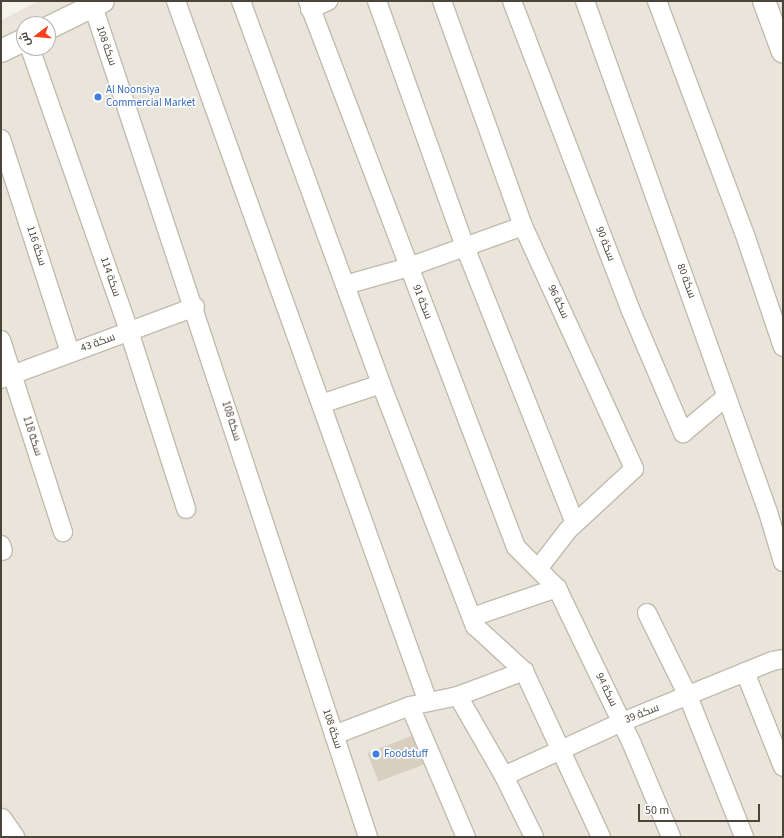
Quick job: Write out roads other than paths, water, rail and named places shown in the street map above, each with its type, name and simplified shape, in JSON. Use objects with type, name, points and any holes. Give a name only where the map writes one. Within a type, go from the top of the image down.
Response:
[{"type":"street","points":[[176,1],[428,702]]},
{"type":"street","points":[[241,1],[382,384],[475,626],[524,671],[601,837]]},
{"type":"street","points":[[309,5],[328,1]]},
{"type":"street","points":[[377,1],[465,247],[575,523]]},
{"type":"street","name":"سكة 96","points":[[442,1],[523,226],[634,469],[575,523],[538,569]]},
{"type":"street","name":"سكة 90","points":[[512,1],[631,311],[683,433],[727,396]]},
{"type":"street","name":"سكة 80","points":[[585,1],[727,396],[783,562]]},
{"type":"street","points":[[657,1],[744,232],[783,347]]},
{"type":"street","points":[[764,1],[783,52]]},
{"type":"street","points":[[56,24],[98,4]]},
{"type":"street","name":"سكة 108","points":[[98,4],[194,307],[368,837]]},
{"type":"street","name":"سكة 91","points":[[309,5],[516,547],[557,588]]},
{"type":"street","points":[[1,51],[16,44]]},
{"type":"street","name":"سكة 114","points":[[33,56],[129,331],[186,508]]},
{"type":"street","name":"سكة 116","points":[[1,139],[70,353]]},
{"type":"street","points":[[345,285],[409,267],[523,226]]},
{"type":"street","name":"سكة 43","points":[[7,377],[194,307]]},
{"type":"street","name":"سكة 118","points":[[1,340],[7,377],[63,532]]},
{"type":"street","points":[[321,404],[382,384]]},
{"type":"street","points":[[472,617],[557,588]]},
{"type":"street","name":"سكة 94","points":[[557,588],[622,722],[671,837]]},
{"type":"street","points":[[647,613],[688,696],[744,837]]},
{"type":"street","name":"سكة 39","points":[[504,776],[562,751],[622,722],[745,672],[783,659]]},
{"type":"street","points":[[334,735],[410,706],[458,696],[524,671]]},
{"type":"street","points":[[745,672],[783,767]]},
{"type":"street","points":[[458,696],[504,776],[534,837]]},
{"type":"street","points":[[410,706],[466,837]]},
{"type":"street","points":[[1,820],[13,837]]},
{"type":"place","name":"Al Noonsiya Commercial Market","points":[[98,97]]},
{"type":"place","name":"Foodstuff","points":[[376,754]]}]
